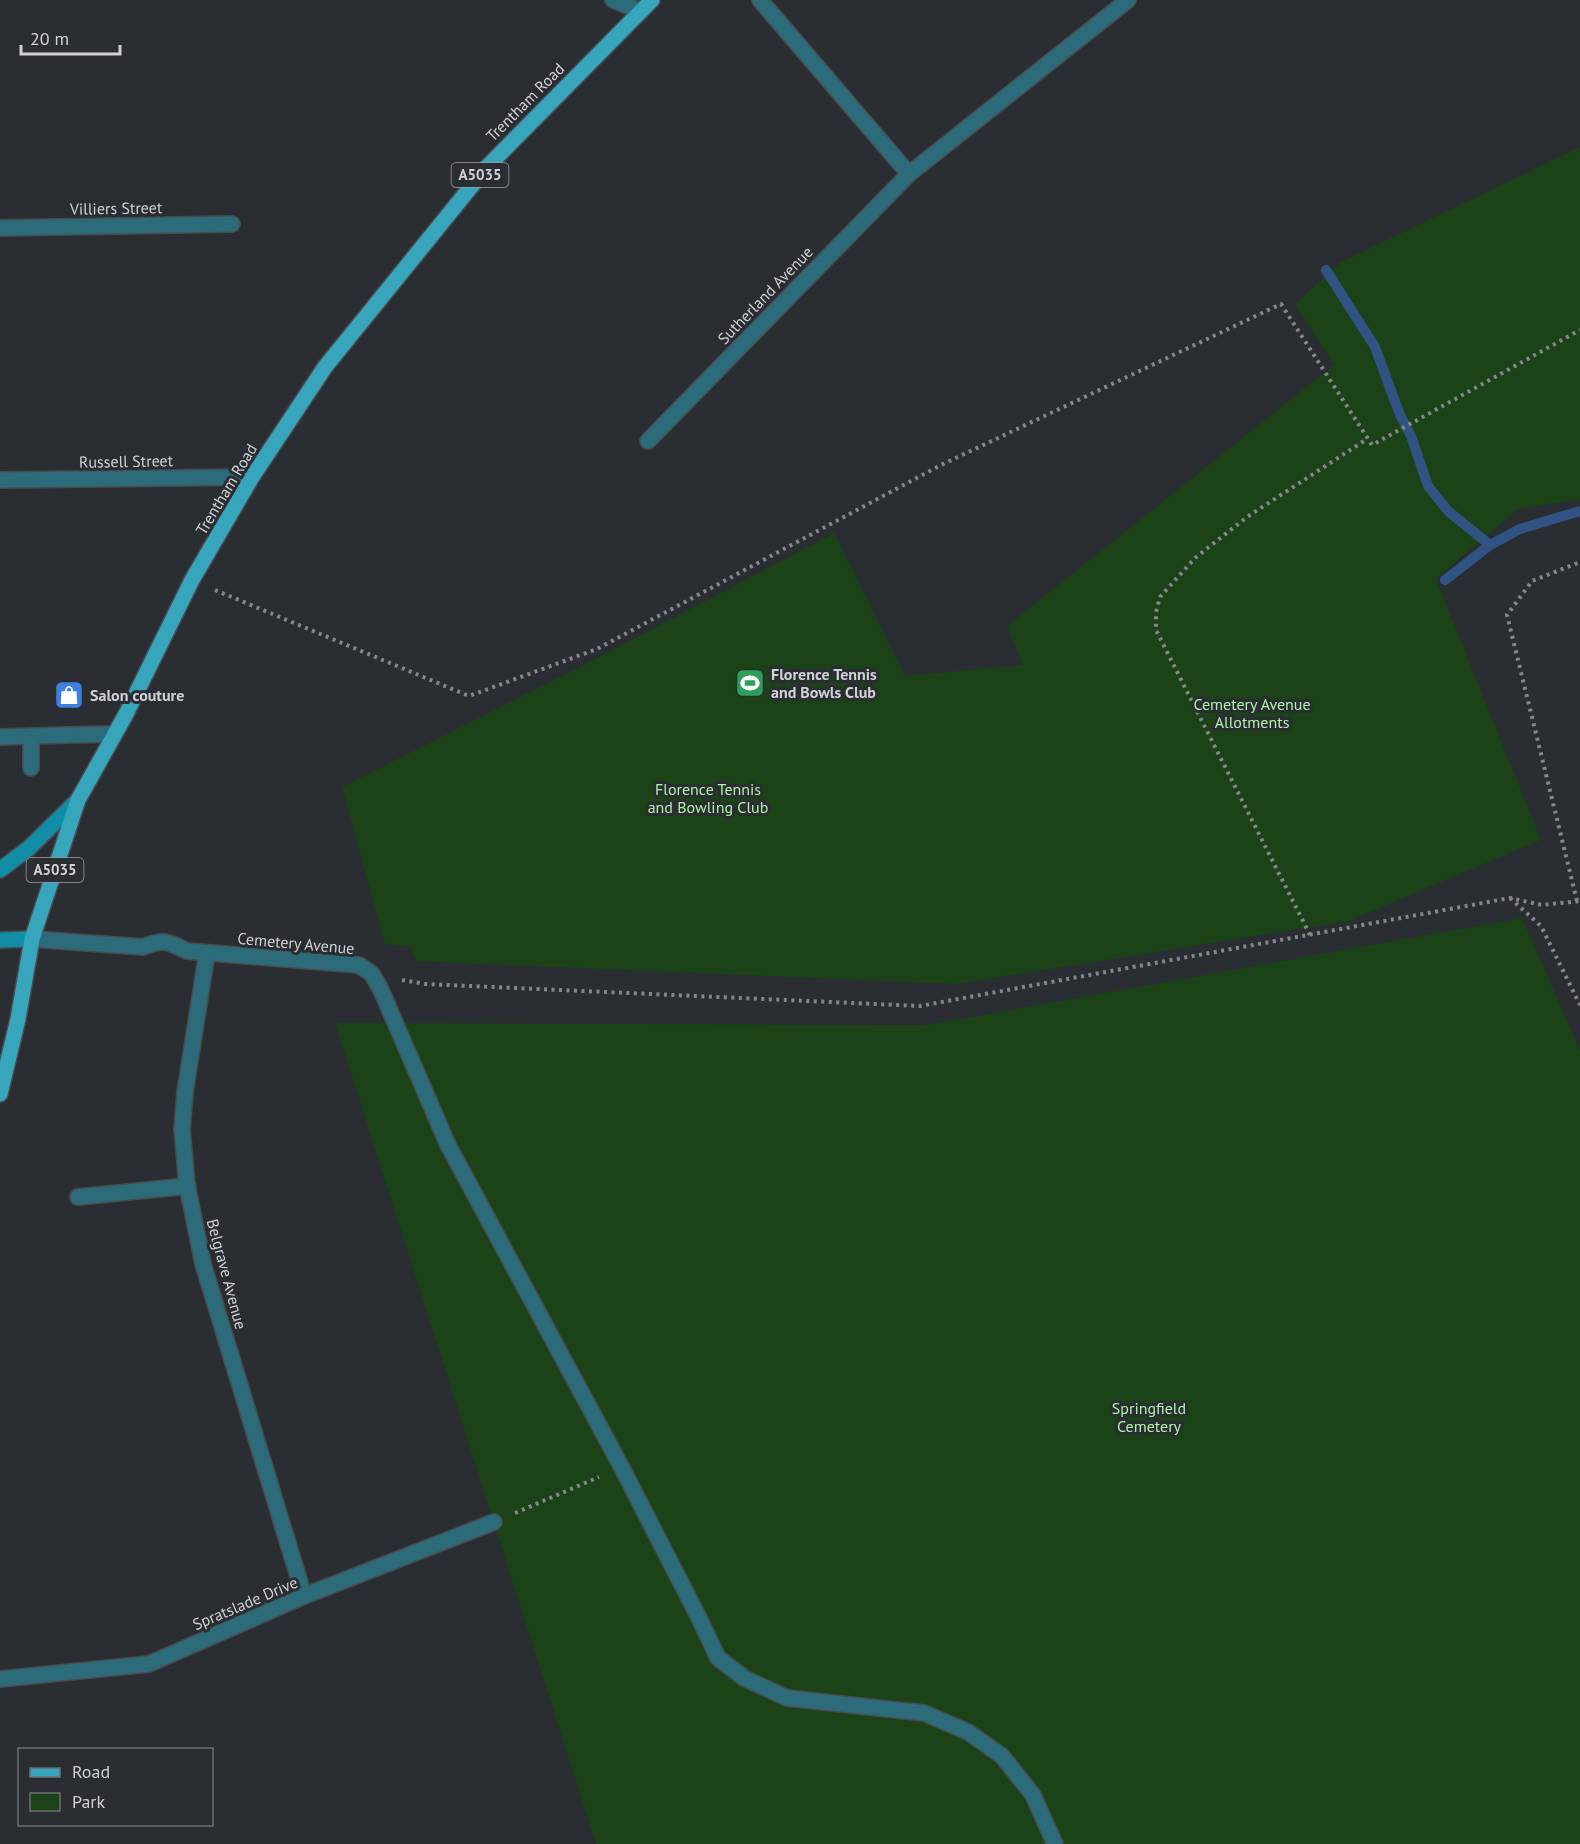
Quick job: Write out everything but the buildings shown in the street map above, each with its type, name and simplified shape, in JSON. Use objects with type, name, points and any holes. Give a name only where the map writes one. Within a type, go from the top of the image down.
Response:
[{"type":"main road","name":"Trentham Road","points":[[0,1094],[18,1019],[32,939],[78,800],[115,734],[192,580],[252,477],[325,367],[487,167],[646,5]]},
{"type":"main road","points":[[0,870],[29,848],[78,800]]},
{"type":"main road","points":[[0,939],[32,939]]},
{"type":"street","points":[[613,0],[646,5]]},
{"type":"street","points":[[760,0],[909,174]]},
{"type":"street","name":"Sutherland Avenue","points":[[648,441],[909,174],[1128,0]]},
{"type":"street","name":"Villiers Street","points":[[0,228],[232,224]]},
{"type":"street","name":"Russell Street","points":[[0,480],[252,477]]},
{"type":"street","points":[[0,736],[115,734]]},
{"type":"street","points":[[31,736],[31,768]]},
{"type":"street","name":"Cemetery Avenue","points":[[32,939],[143,947],[159,941],[171,942],[187,951],[359,965],[372,974],[448,1145],[622,1468],[718,1658],[744,1678],[787,1698],[924,1713],[968,1732],[1002,1756],[1033,1796],[1055,1844]]},
{"type":"street","name":"Belgrave Avenue","points":[[207,953],[182,1129],[188,1186],[203,1264],[304,1596]]},
{"type":"street","points":[[78,1197],[188,1186]]},
{"type":"street","name":"Spratslade Drive","points":[[0,1679],[149,1664],[304,1596],[494,1522]]},
{"type":"path","points":[[192,580],[469,696],[597,649],[941,465],[1281,304],[1372,446],[1580,330]]},
{"type":"path","points":[[1310,934],[1156,630],[1156,612],[1161,597],[1195,558],[1247,517],[1367,438]]},
{"type":"path","points":[[372,974],[425,984],[920,1006],[1510,898],[1542,905],[1578,901],[1507,615],[1532,581],[1580,562]]},
{"type":"path","points":[[1510,898],[1541,926],[1580,1005]]},
{"type":"path","points":[[494,1522],[622,1468]]},
{"type":"green space","name":"Cemetery Avenue Allotments","points":[[1580,147],[1580,499],[1518,509],[1436,579],[1541,840],[1349,921],[956,984],[416,961],[411,947],[385,944],[342,787],[582,666],[834,533],[905,676],[1023,665],[1007,626],[1334,365],[1295,304],[1341,262]]},
{"type":"green space","name":"Springfield Cemetery","points":[[1522,918],[1580,1050],[1580,1844],[596,1844],[335,1023],[927,1025]]},
{"type":"waterway","points":[[1326,270],[1375,347],[1400,415],[1411,436],[1428,486],[1448,511],[1490,545]]},
{"type":"waterway","points":[[1445,580],[1490,545],[1520,529],[1580,511]]},
{"type":"place","name":"Florence Tennis and Bowls Club","points":[[750,683]]},
{"type":"place","name":"Salon couture","points":[[69,695]]},
{"type":"park label","name":"Florence Tennis and Bowling Club","points":[[708,798]]}]
